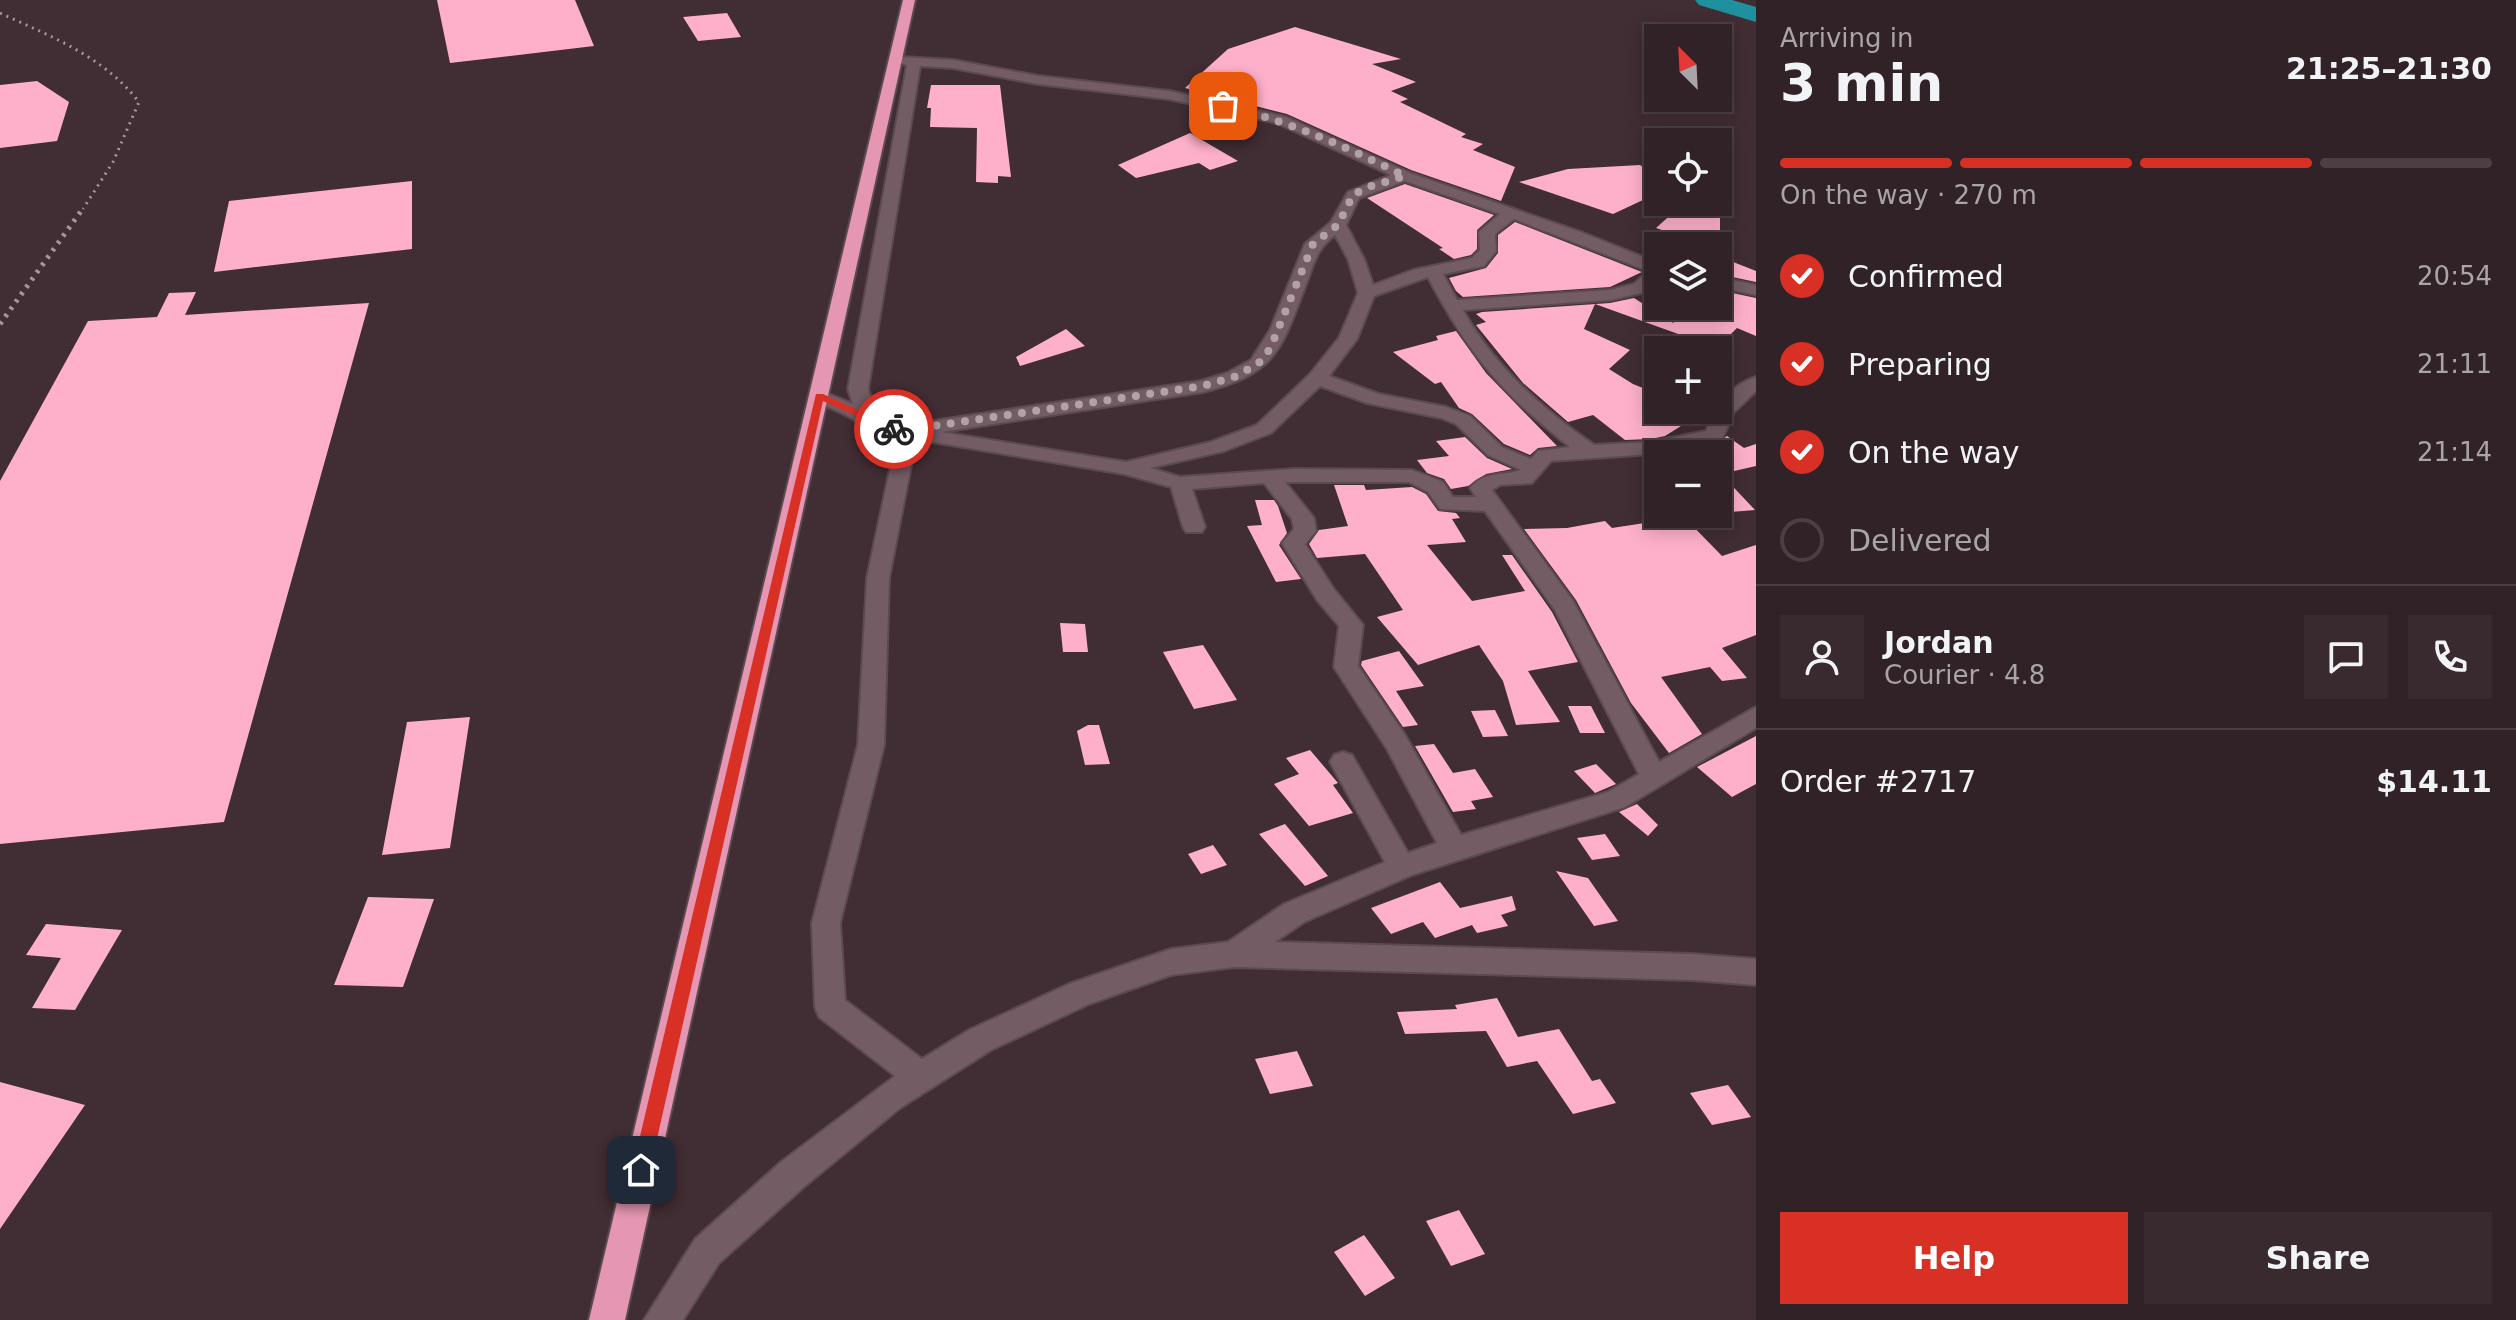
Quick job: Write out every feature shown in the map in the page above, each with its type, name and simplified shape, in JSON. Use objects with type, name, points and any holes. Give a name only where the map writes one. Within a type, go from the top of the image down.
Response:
[{"type":"highway","points":[[607,1320],[819,396],[904,61],[909,0]]},
{"type":"street","points":[[921,1077],[830,1007],[826,923],[871,745],[878,578],[902,460],[890,440],[867,417],[858,389],[904,61],[976,67],[1038,80],[1169,95],[1245,110],[1310,131],[1405,176],[1512,213],[1644,265]]},
{"type":"street","points":[[900,431],[1188,388],[1234,377],[1258,364],[1270,349],[1313,244],[1338,225],[1353,195],[1405,176]]},
{"type":"street","points":[[1367,293],[1433,271],[1478,262],[1488,251],[1487,232],[1512,213]]},
{"type":"street","points":[[1126,468],[1217,447],[1264,429],[1317,378],[1348,339],[1367,293],[1356,259],[1338,225]]},
{"type":"street","points":[[1433,271],[1451,306],[1486,360],[1562,433],[1590,452]]},
{"type":"street","points":[[1451,306],[1610,295],[1640,288],[1644,284]]},
{"type":"street","points":[[1732,285],[1756,290]]},
{"type":"street","points":[[1317,378],[1374,399],[1446,413],[1463,420],[1495,451],[1534,468]]},
{"type":"street","points":[[1654,778],[1565,607],[1480,488],[1496,479],[1525,478],[1545,455],[1638,451],[1681,445],[1715,435],[1719,417],[1737,394],[1756,383]]},
{"type":"street","points":[[819,396],[900,431],[1126,468],[1180,483],[1412,476],[1436,487],[1447,504],[1491,504]]},
{"type":"street","points":[[1271,478],[1303,518],[1305,531],[1293,543],[1325,594],[1351,625],[1346,667],[1396,742],[1454,848]]},
{"type":"street","points":[[1180,483],[1194,527]]},
{"type":"street","points":[[1234,954],[1294,913],[1402,867],[1454,848],[1616,800],[1755,718]]},
{"type":"street","points":[[1343,762],[1402,867]]},
{"type":"street","points":[[662,1320],[707,1251],[889,1097],[980,1040],[1080,994],[1171,962],[1234,954],[1692,967],[1756,972]]},
{"type":"building","points":[[437,0],[575,0],[594,46],[450,63]]},
{"type":"building","points":[[727,13],[741,37],[698,41],[683,17]]},
{"type":"building","points":[[1295,27],[1401,59],[1372,64],[1416,82],[1391,91],[1408,99],[1400,102],[1466,134],[1461,137],[1483,144],[1473,150],[1515,167],[1501,201],[1411,170],[1287,114],[1185,88],[1228,49]]},
{"type":"building","points":[[37,81],[69,102],[57,141],[0,148],[0,85]]},
{"type":"building","points":[[931,85],[1000,85],[1011,177],[998,176],[998,183],[976,182],[977,128],[930,127],[931,108],[927,108]]},
{"type":"building","points":[[1190,133],[1238,161],[1210,170],[1199,163],[1136,178],[1118,165]]},
{"type":"building","points":[[1640,165],[1644,168],[1644,200],[1613,214],[1519,182],[1568,169]]},
{"type":"building","points":[[412,181],[412,249],[214,272],[229,201]]},
{"type":"building","points":[[1405,184],[1494,215],[1477,230],[1477,249],[1471,255],[1454,259],[1439,249],[1443,248],[1367,198]]},
{"type":"building","points":[[1669,216],[1720,216],[1720,232],[1668,232],[1656,228]]},
{"type":"building","points":[[1515,222],[1642,272],[1610,287],[1463,297],[1449,278],[1486,268],[1498,253],[1498,235]]},
{"type":"building","points":[[1732,262],[1756,271],[1756,282],[1732,277]]},
{"type":"building","points":[[196,292],[185,315],[369,303],[224,822],[0,844],[0,481],[88,321],[157,317],[169,293]]},
{"type":"building","points":[[1732,293],[1756,298],[1756,336],[1737,328],[1729,336],[1684,336],[1595,304],[1634,298],[1644,304],[1644,320],[1668,320],[1673,323],[1676,320],[1732,320]]},
{"type":"building","points":[[1595,304],[1584,329],[1630,350],[1609,369],[1644,388],[1644,424],[1681,426],[1665,436],[1625,440],[1593,415],[1568,422],[1523,383],[1476,325],[1486,322],[1476,314]]},
{"type":"building","points":[[1066,329],[1085,346],[1020,366],[1016,357]]},
{"type":"building","points":[[1456,331],[1486,373],[1557,446],[1538,448],[1530,455],[1504,444],[1472,414],[1459,408],[1441,382],[1435,384],[1393,352],[1438,340],[1436,336]]},
{"type":"building","points":[[1727,436],[1744,448],[1756,444],[1756,466],[1732,471],[1732,440],[1722,440]]},
{"type":"building","points":[[1465,437],[1487,458],[1512,469],[1486,474],[1468,486],[1451,489],[1444,479],[1427,473],[1417,460],[1449,456],[1436,441]]},
{"type":"building","points":[[1334,485],[1364,485],[1366,490],[1412,487],[1426,494],[1438,511],[1456,513],[1460,518],[1452,519],[1466,542],[1427,545],[1472,601],[1525,591],[1502,555],[1512,555],[1552,612],[1578,662],[1528,671],[1560,722],[1516,725],[1503,681],[1479,645],[1418,665],[1377,617],[1403,610],[1365,554],[1317,558],[1309,544],[1319,530],[1348,526]]},
{"type":"building","points":[[1732,486],[1755,510],[1732,512]]},
{"type":"building","points":[[1255,500],[1274,500],[1278,506],[1287,533],[1279,545],[1301,579],[1276,582],[1247,526],[1262,525]]},
{"type":"building","points":[[1605,521],[1612,528],[1644,523],[1644,528],[1695,528],[1722,556],[1756,545],[1756,635],[1722,648],[1747,678],[1722,681],[1710,667],[1661,677],[1702,734],[1669,753],[1631,703],[1576,600],[1524,529],[1567,528]]},
{"type":"building","points":[[1060,623],[1085,624],[1088,652],[1063,652]]},
{"type":"building","points":[[1203,645],[1237,700],[1194,709],[1163,652]]},
{"type":"building","points":[[1399,651],[1424,686],[1396,691],[1418,725],[1403,727],[1361,665],[1362,661]]},
{"type":"building","points":[[1568,706],[1591,706],[1605,733],[1580,733]]},
{"type":"building","points":[[1495,710],[1508,736],[1483,737],[1471,711]]},
{"type":"building","points":[[470,717],[450,848],[382,855],[407,722]]},
{"type":"building","points":[[1088,725],[1099,725],[1110,764],[1085,765],[1077,731]]},
{"type":"building","points":[[1756,736],[1756,784],[1732,797],[1697,767]]},
{"type":"building","points":[[1434,744],[1453,773],[1475,769],[1493,797],[1471,801],[1476,809],[1453,812],[1415,746]]},
{"type":"building","points":[[1310,750],[1338,783],[1333,785],[1353,813],[1309,826],[1274,784],[1299,774],[1286,758]]},
{"type":"building","points":[[1596,764],[1616,784],[1595,793],[1574,771]]},
{"type":"building","points":[[1637,804],[1658,825],[1648,836],[1619,812]]},
{"type":"building","points":[[1285,824],[1328,876],[1305,886],[1259,834]]},
{"type":"building","points":[[1605,834],[1620,856],[1592,860],[1577,838]]},
{"type":"building","points":[[1213,845],[1227,865],[1201,874],[1188,854]]},
{"type":"building","points":[[1556,871],[1588,878],[1618,921],[1594,926]]},
{"type":"building","points":[[1440,882],[1460,908],[1512,896],[1516,910],[1501,915],[1508,926],[1477,933],[1472,925],[1435,938],[1423,922],[1391,934],[1371,908]]},
{"type":"building","points":[[368,897],[434,899],[403,987],[334,985]]},
{"type":"building","points":[[46,924],[122,930],[75,1010],[32,1008],[61,958],[26,955]]},
{"type":"building","points":[[1497,998],[1518,1037],[1559,1029],[1592,1081],[1600,1079],[1616,1103],[1573,1114],[1537,1061],[1507,1067],[1486,1031],[1405,1034],[1397,1012],[1457,1009],[1455,1005]]},
{"type":"building","points":[[1297,1051],[1313,1086],[1270,1094],[1255,1059]]},
{"type":"building","points":[[0,1082],[85,1105],[0,1229]]},
{"type":"building","points":[[1728,1085],[1751,1117],[1712,1125],[1690,1093]]},
{"type":"building","points":[[1459,1210],[1485,1254],[1451,1266],[1426,1221]]},
{"type":"building","points":[[1364,1235],[1395,1278],[1365,1296],[1334,1252]]},
{"type":"waterway","points":[[1707,0],[1756,15]]},
{"type":"railway","points":[[0,13],[76,49],[109,72],[139,102],[113,162],[83,209]]},
{"type":"railway","points":[[0,324],[84,207]]},
{"type":"way so far","points":[[894,429],[900,431],[995,419],[1203,386],[1234,377],[1258,364],[1279,330],[1313,244],[1338,225],[1353,195],[1405,176],[1310,131],[1281,120],[1223,106]]},
{"type":"route","points":[[641,1170],[819,396],[894,429]]}]
